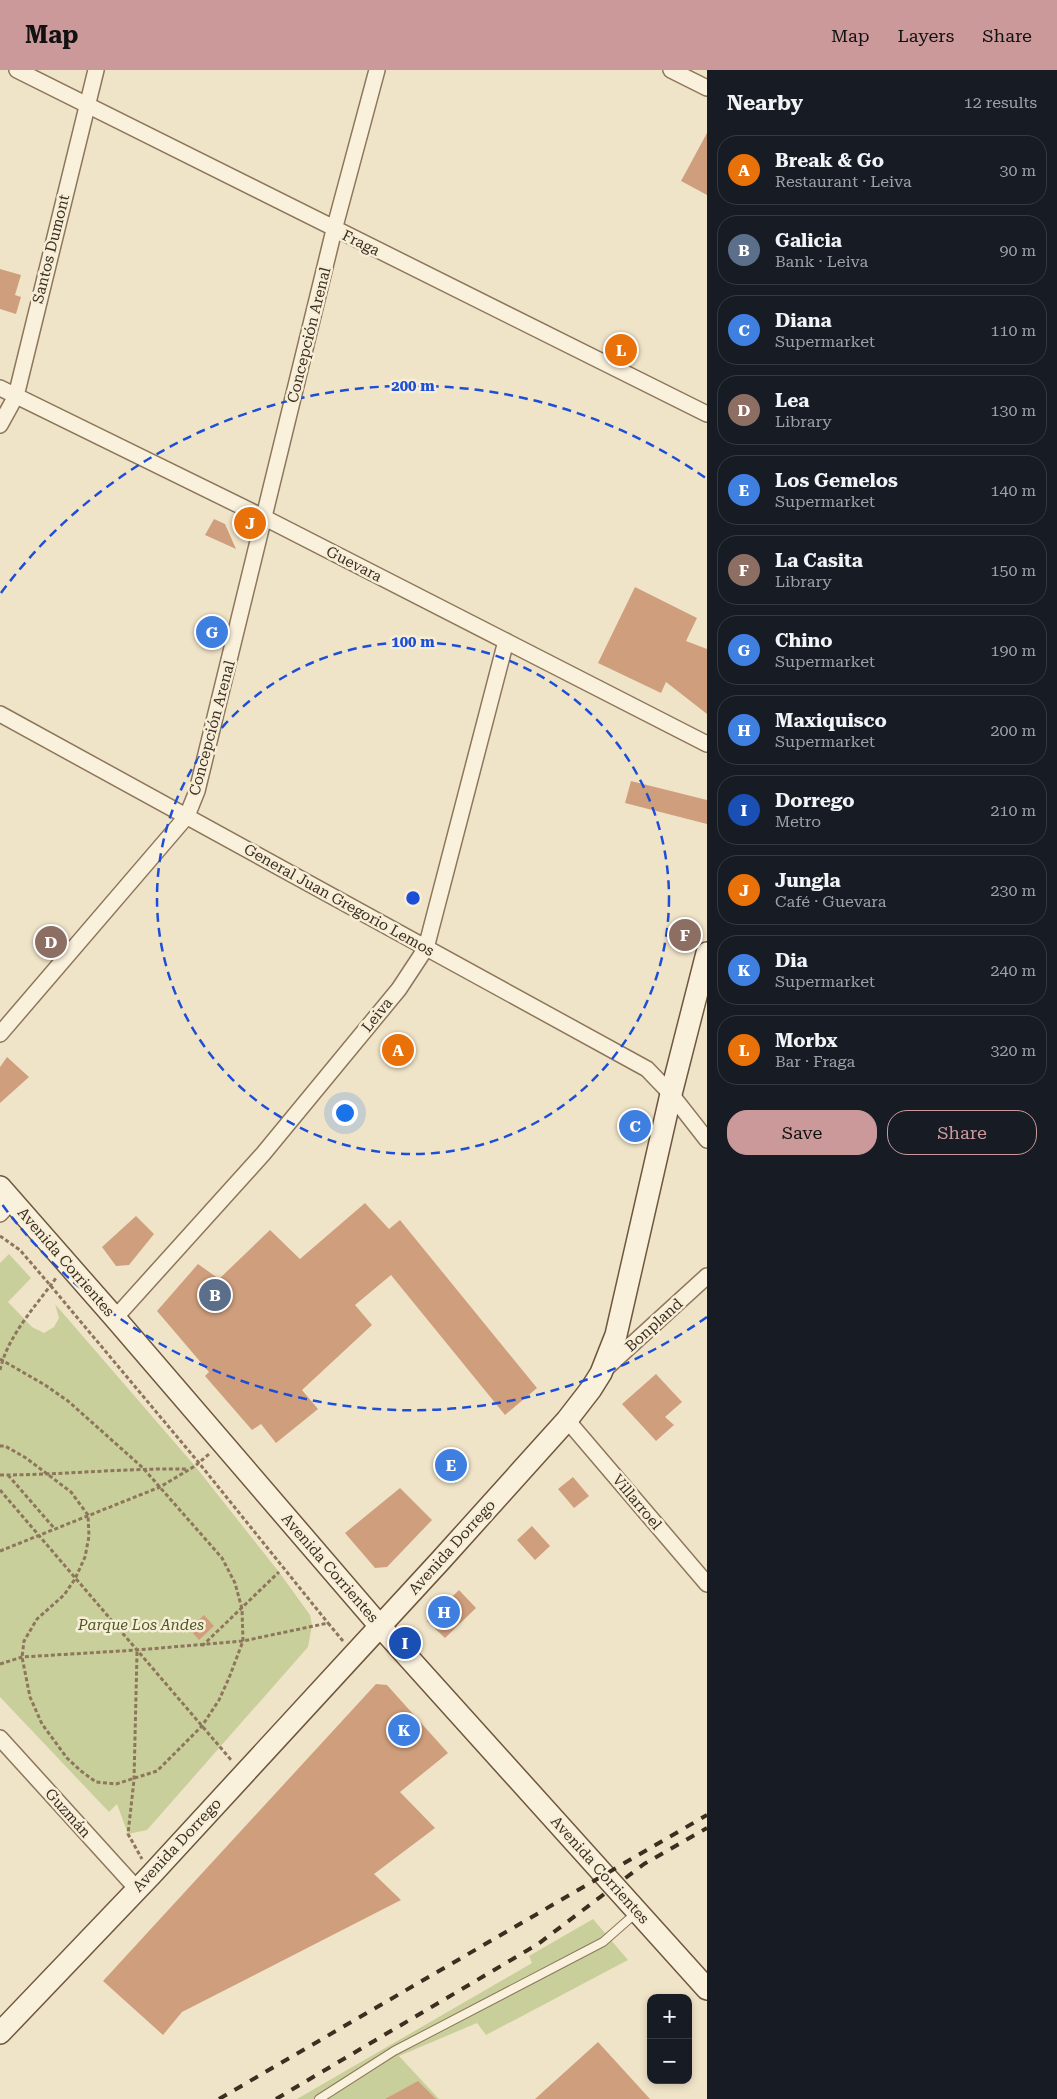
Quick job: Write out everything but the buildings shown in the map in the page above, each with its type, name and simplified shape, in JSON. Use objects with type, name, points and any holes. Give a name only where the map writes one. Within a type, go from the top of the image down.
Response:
[{"type":"main road","name":"Avenida Dorrego","points":[[0,2033],[144,1882],[354,1654],[567,1420],[591,1389],[601,1373],[616,1335],[671,1094],[707,953]]},
{"type":"main road","name":"Avenida Corrientes","points":[[4,1200],[67,1263],[379,1625],[707,1988]]},
{"type":"street","name":"Fraga","points":[[17,70],[334,230],[707,414]]},
{"type":"street","name":"Santos Dumont","points":[[0,425],[16,396],[96,70]]},
{"type":"street","name":"Concepción Arenal","points":[[0,1034],[187,816],[196,791],[265,518],[334,230],[377,70]]},
{"type":"street","points":[[671,70],[707,88]]},
{"type":"street","name":"Guevara","points":[[0,388],[265,518],[707,744]]},
{"type":"street","name":"Leiva","points":[[115,1318],[263,1154],[399,989],[426,948],[506,641]]},
{"type":"street","name":"General Juan Gregorio Lemos","points":[[0,714],[648,1069],[671,1094],[707,1140]]},
{"type":"street","name":"Bonpland","points":[[601,1373],[707,1276]]},
{"type":"street","name":"Villarroel","points":[[567,1420],[707,1584]]},
{"type":"street","name":"Guzmán","points":[[0,1738],[144,1882]]},
{"type":"lane","points":[[319,2099],[394,2051],[603,1942],[638,1911]]},
{"type":"path","points":[[0,1236],[20,1250],[50,1285],[199,1462],[354,1654]]},
{"type":"path","points":[[0,1370],[1,1359],[25,1319],[67,1263]]},
{"type":"path","points":[[0,1446],[5,1446],[26,1458],[71,1492],[88,1515],[89,1536],[85,1557],[75,1579],[64,1595],[37,1620],[24,1641],[22,1657],[30,1697],[42,1724],[67,1758],[96,1782],[116,1784],[134,1780],[157,1771],[202,1726],[219,1700],[244,1641],[242,1609],[234,1583],[222,1558],[143,1468],[68,1401],[1,1359]]},
{"type":"path","points":[[0,1551],[160,1487],[223,1444]]},
{"type":"path","points":[[0,1475],[143,1468],[188,1469]]},
{"type":"path","points":[[8,1475],[54,1528]]},
{"type":"path","points":[[0,1490],[243,1774]]},
{"type":"path","points":[[202,1646],[279,1572]]},
{"type":"path","points":[[0,1664],[22,1657],[202,1646],[244,1641],[328,1623]]},
{"type":"path","points":[[137,1650],[134,1780],[128,1834],[144,1882]]},
{"type":"green space","name":"Parque Los Andes","points":[[9,1254],[31,1278],[8,1302],[32,1327],[44,1333],[54,1327],[59,1318],[55,1304],[195,1466],[279,1572],[310,1615],[312,1625],[308,1647],[147,1830],[128,1834],[117,1804],[109,1812],[0,1697],[0,1263]]},
{"type":"green space","points":[[593,1919],[628,1960],[486,2035],[477,2023],[399,2056],[439,2099],[297,2099],[532,1963],[529,1956]]},
{"type":"railway","points":[[219,2099],[707,1815]]},
{"type":"railway","points":[[276,2099],[538,1944],[644,1864],[707,1828]]},
{"type":"place","name":"Morbx","points":[[621,350]]},
{"type":"place","name":"Jungla","points":[[250,523]]},
{"type":"place","name":"Chino","points":[[212,632]]},
{"type":"place","name":"La Casita","points":[[685,935]]},
{"type":"place","name":"Lea","points":[[51,942]]},
{"type":"place","name":"Break & Go","points":[[398,1050]]},
{"type":"place","name":"Diana","points":[[635,1126]]},
{"type":"place","name":"Galicia","points":[[215,1295]]},
{"type":"place","name":"Los Gemelos","points":[[451,1465]]},
{"type":"place","name":"Maxiquisco","points":[[444,1612]]},
{"type":"place","name":"Dorrego","points":[[405,1643]]},
{"type":"place","name":"Dia","points":[[404,1730]]}]
